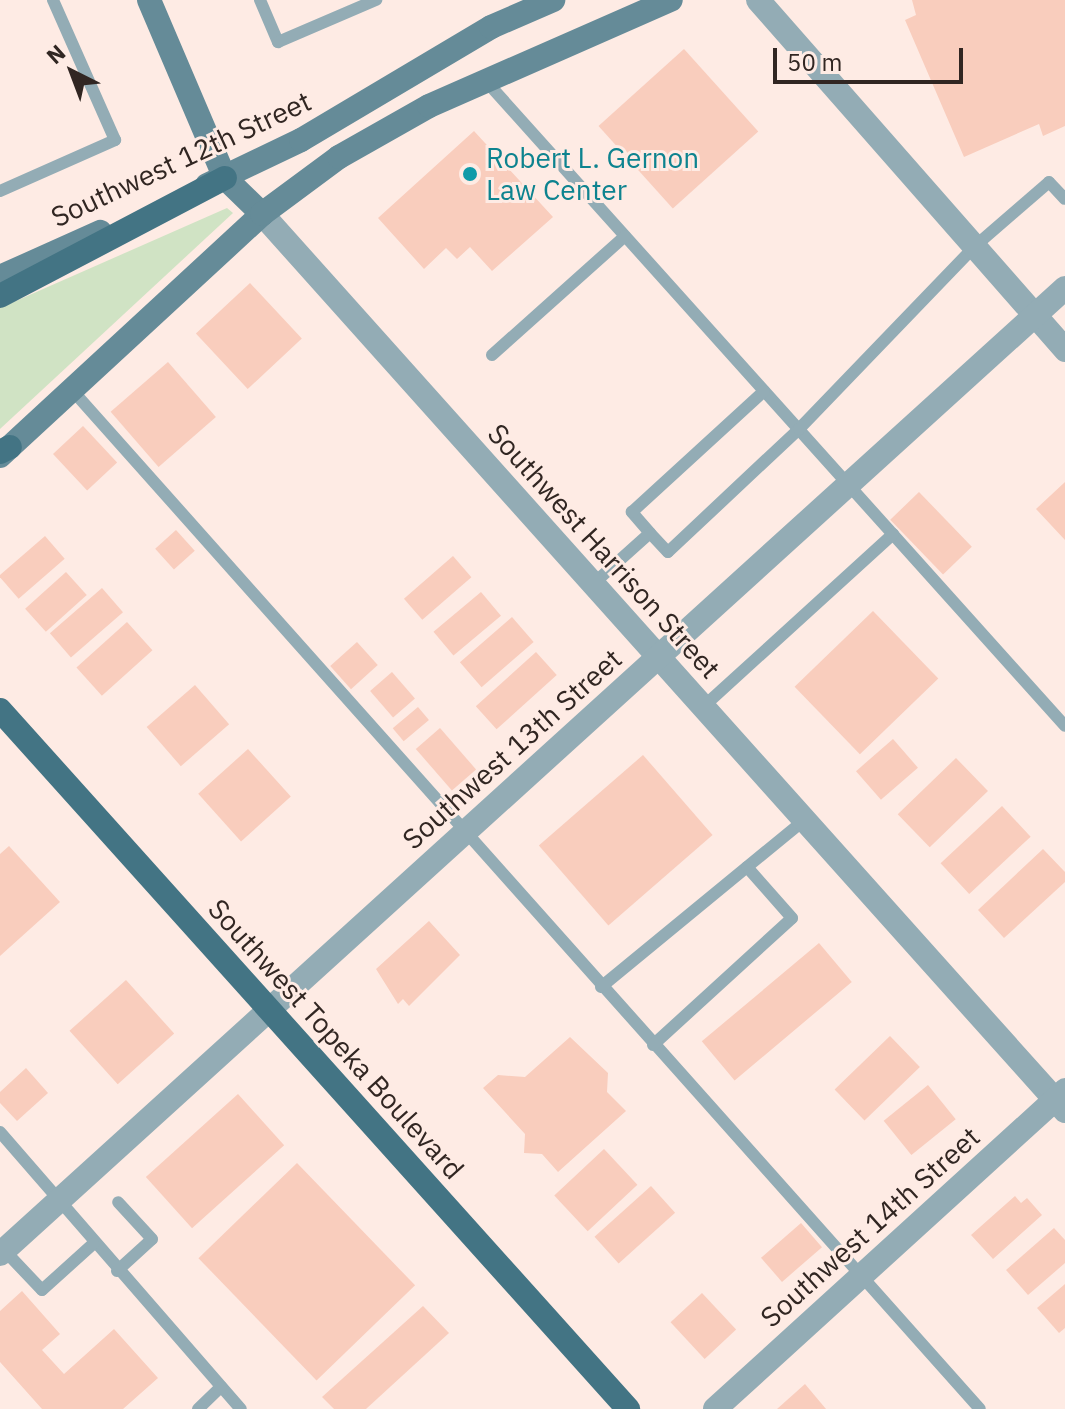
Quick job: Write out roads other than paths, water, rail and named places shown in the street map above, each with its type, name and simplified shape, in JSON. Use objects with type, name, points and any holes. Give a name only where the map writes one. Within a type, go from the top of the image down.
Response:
[{"type":"main road","name":"Southwest Harrison Street","points":[[149,0],[225,178],[262,214]]},
{"type":"main road","name":"Southwest 12th Street","points":[[0,277],[225,178],[301,140],[479,34],[553,0]]},
{"type":"main road","points":[[3,452],[73,391],[262,214],[387,127],[485,80],[671,0]]},
{"type":"main road","points":[[0,296],[225,178]]},
{"type":"main road","name":"Southwest Topeka Boulevard","points":[[0,710],[628,1409]]},
{"type":"street","points":[[758,0],[1065,350]]},
{"type":"street","name":"Southwest Harrison Street","points":[[262,214],[804,820],[1062,1100]]},
{"type":"street","name":"Southwest 13th Street","points":[[2,1252],[1065,288]]},
{"type":"street","name":"Southwest 14th Street","points":[[715,1409],[1062,1100]]},
{"type":"lane","points":[[0,191],[115,140],[53,0]]},
{"type":"lane","points":[[260,0],[278,42],[376,0]]},
{"type":"lane","points":[[485,80],[1065,726]]},
{"type":"lane","points":[[764,391],[632,512],[668,552],[799,429],[974,247],[1049,182],[1065,199]]},
{"type":"lane","points":[[492,355],[625,236]]},
{"type":"lane","points":[[73,391],[463,834],[980,1409]]},
{"type":"lane","points":[[593,584],[650,533]]},
{"type":"lane","points":[[703,707],[893,534]]},
{"type":"lane","points":[[601,987],[804,820]]},
{"type":"lane","points":[[653,1045],[792,918],[747,867]]},
{"type":"lane","points":[[0,1132],[60,1200],[93,1244],[241,1409]]},
{"type":"lane","points":[[117,1271],[152,1239],[118,1202]]},
{"type":"lane","points":[[2,1252],[42,1290],[93,1244]]},
{"type":"lane","points":[[198,1409],[221,1387]]},
{"type":"place","name":"Robert L. Gernon Law Center","points":[[470,174]]}]
